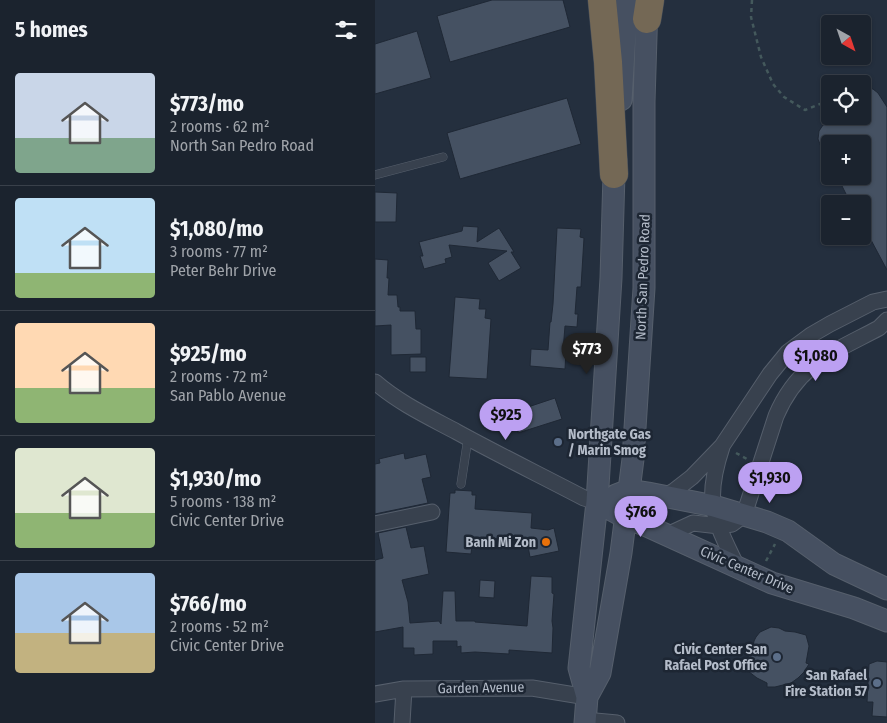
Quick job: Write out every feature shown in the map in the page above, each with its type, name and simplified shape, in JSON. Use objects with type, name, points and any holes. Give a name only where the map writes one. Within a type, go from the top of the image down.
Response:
[{"type":"highway","points":[[602,0],[614,174]]},
{"type":"main road","name":"North San Pedro Road","points":[[585,722],[587,697],[579,668],[597,502],[611,278],[614,174],[620,124],[627,0]]},
{"type":"main road","name":"North San Pedro Road","points":[[587,697],[600,673],[626,518],[633,450],[644,288],[644,102],[648,6]]},
{"type":"main road","points":[[597,502],[629,490],[665,496],[716,516],[744,515],[783,529],[834,564],[887,589]]},
{"type":"main road","name":"Civic Center Drive","points":[[597,502],[626,518],[780,586],[838,603],[887,621]]},
{"type":"street","points":[[737,567],[716,516],[713,487],[718,462],[770,374],[788,352],[830,324],[873,302],[887,298]]},
{"type":"street","points":[[744,515],[776,416],[789,391],[804,373],[816,363],[879,328],[887,320]]},
{"type":"street","points":[[375,382],[406,404],[468,438],[579,495],[597,502]]},
{"type":"street","points":[[665,496],[693,477],[726,448]]},
{"type":"street","points":[[375,524],[432,512]]},
{"type":"street","points":[[667,535],[693,523],[716,516]]},
{"type":"street","name":"Garden Avenue","points":[[375,694],[404,689],[532,688],[587,697]]},
{"type":"street","points":[[401,723],[404,689]]},
{"type":"street","points":[[585,722],[617,723]]},
{"type":"lane","points":[[375,175],[443,157]]},
{"type":"lane","points":[[461,484],[468,438]]},
{"type":"path","points":[[752,0],[751,17],[761,57],[773,84],[784,97],[805,110],[821,104]]},
{"type":"path","points":[[726,448],[748,460]]},
{"type":"path","points":[[763,566],[778,538]]},
{"type":"building","points":[[492,0],[563,0],[570,27],[450,62],[437,16]]},
{"type":"building","points":[[417,31],[431,78],[375,94],[375,44]]},
{"type":"building","points":[[871,89],[878,93],[887,107],[887,270],[871,240],[871,195],[846,195],[842,185],[871,185],[871,135],[821,135],[821,147],[818,139],[819,131],[823,125],[871,125]]},
{"type":"building","points":[[567,98],[581,144],[460,179],[447,133]]},
{"type":"building","points":[[375,192],[397,193],[396,222],[375,222]]},
{"type":"building","points":[[463,226],[478,227],[477,242],[499,228],[514,252],[511,252],[521,268],[499,281],[488,263],[507,251],[449,245],[452,257],[445,259],[446,263],[424,269],[420,256],[423,256],[419,242],[462,231]]},
{"type":"building","points":[[557,228],[581,229],[580,237],[584,238],[581,287],[577,287],[575,314],[578,314],[577,327],[565,326],[563,351],[566,352],[565,369],[530,366],[531,349],[548,350],[553,304]]},
{"type":"building","points":[[375,259],[388,260],[388,295],[397,295],[400,311],[415,311],[416,329],[421,329],[421,354],[391,355],[391,325],[375,326]]},
{"type":"building","points":[[455,297],[480,299],[479,309],[486,309],[485,318],[491,319],[487,379],[449,377]]},
{"type":"building","points":[[410,357],[426,357],[426,372],[410,372]]},
{"type":"building","points":[[555,398],[562,419],[518,433],[519,410]]},
{"type":"building","points":[[404,453],[405,459],[426,454],[431,477],[422,479],[428,503],[375,514],[375,464],[380,463],[379,459]]},
{"type":"building","points":[[455,490],[472,491],[472,495],[476,495],[475,509],[532,513],[531,528],[548,530],[554,528],[559,551],[530,557],[527,541],[473,537],[471,554],[446,552],[450,493],[455,493]]},
{"type":"building","points":[[406,527],[411,548],[424,546],[429,574],[402,580],[408,602],[410,623],[439,621],[441,624],[443,591],[455,591],[456,621],[527,626],[531,576],[552,577],[552,593],[554,594],[552,653],[509,650],[509,654],[461,653],[461,646],[457,647],[457,641],[433,641],[433,654],[414,655],[414,648],[403,648],[403,627],[375,632],[375,560],[383,558],[378,533]]},
{"type":"building","points":[[480,580],[495,581],[494,598],[479,597]]},
{"type":"building","name":"Civic Center San Rafael Post Office","points":[[771,627],[806,635],[809,646],[806,663],[809,664],[804,672],[791,683],[767,687],[767,683],[744,668],[756,637],[760,632]]},
{"type":"building","name":"San Rafael Fire Station 57","points":[[877,661],[887,662],[887,717],[872,716],[873,702],[867,702],[869,664]]},
{"type":"place","name":"Northgate Gas / Marin Smog","points":[[558,442]]},
{"type":"place","name":"Banh Mi Zon","points":[[546,542]]},
{"type":"place","name":"Civic Center San Rafael Post Office","points":[[777,657]]},
{"type":"place","name":"San Rafael Fire Station 57","points":[[877,683]]}]
